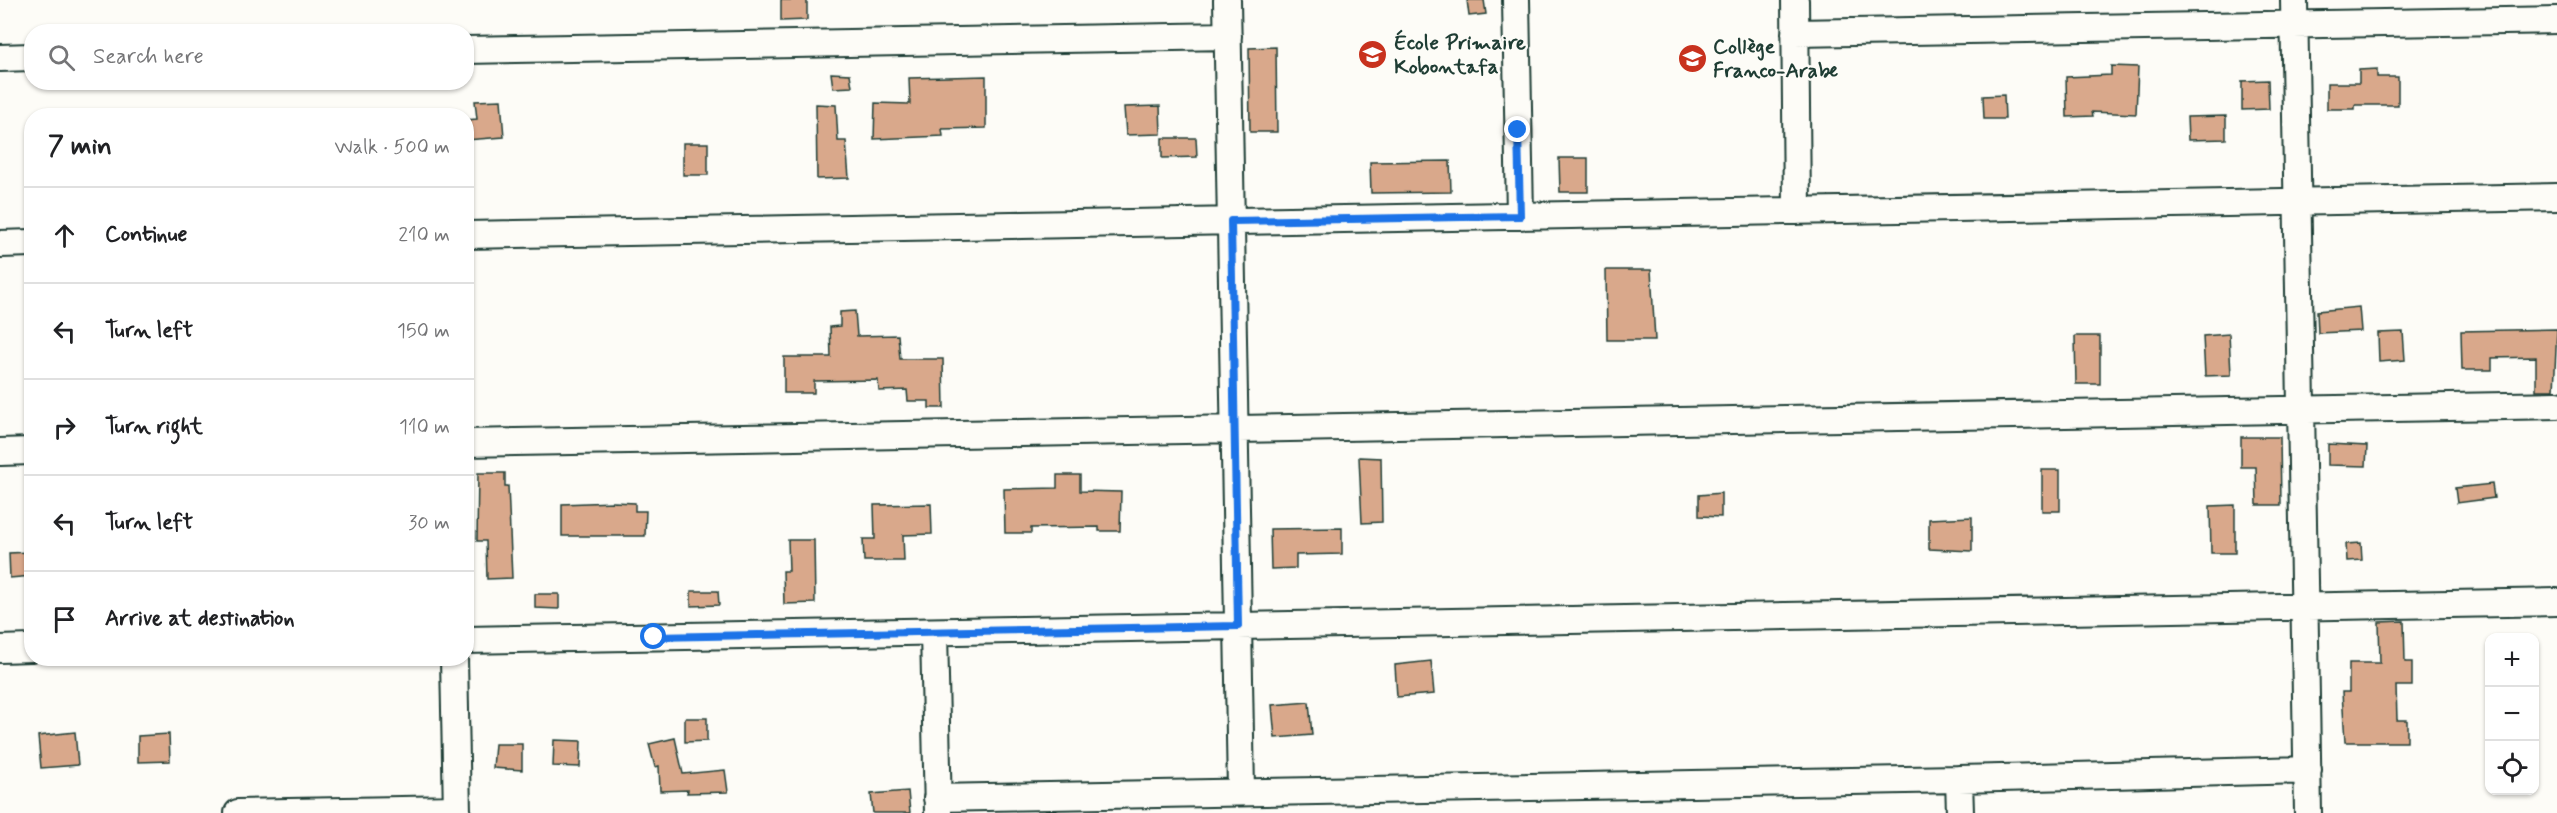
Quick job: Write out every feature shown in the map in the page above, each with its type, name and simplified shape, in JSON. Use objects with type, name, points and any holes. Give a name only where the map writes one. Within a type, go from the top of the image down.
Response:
[{"type":"street","points":[[1227,0],[1241,792]]},
{"type":"street","points":[[1516,0],[1520,216]]},
{"type":"street","points":[[1795,0],[1797,211]]},
{"type":"street","points":[[1795,33],[2294,12],[2557,20]]},
{"type":"street","points":[[2294,12],[2308,813]]},
{"type":"street","points":[[474,50],[1228,36]]},
{"type":"street","points":[[0,58],[24,57]]},
{"type":"street","points":[[474,235],[2557,197]]},
{"type":"street","points":[[0,244],[24,243]]},
{"type":"street","points":[[474,443],[2557,405]]},
{"type":"street","points":[[0,452],[24,451]]},
{"type":"street","points":[[474,640],[2557,602]]},
{"type":"street","points":[[934,632],[938,805],[1114,804],[1241,792],[1959,779],[2308,770]]},
{"type":"street","points":[[0,649],[24,648]]},
{"type":"street","points":[[238,813],[457,811],[454,666]]},
{"type":"street","points":[[1959,779],[1960,813]]},
{"type":"building","points":[[781,0],[807,0],[807,20],[781,21]]},
{"type":"building","points":[[1467,0],[1484,0],[1486,14],[1469,16]]},
{"type":"building","points":[[1276,47],[1277,132],[1250,132],[1249,48]]},
{"type":"building","points":[[2111,66],[2138,67],[2136,114],[2092,112],[2093,116],[2067,117],[2066,77],[2111,75]]},
{"type":"building","points":[[2377,69],[2377,77],[2398,77],[2398,105],[2355,105],[2355,109],[2327,109],[2327,83],[2359,83],[2359,70]]},
{"type":"building","points":[[831,73],[850,74],[852,87],[833,88]]},
{"type":"building","points":[[986,76],[986,128],[942,129],[943,136],[874,139],[875,103],[910,104],[909,78]]},
{"type":"building","points":[[2268,80],[2269,109],[2242,110],[2242,81]]},
{"type":"building","points":[[2004,95],[2005,119],[1984,119],[1983,96]]},
{"type":"building","points":[[501,100],[504,137],[474,139],[474,119],[477,119],[475,101]]},
{"type":"building","points":[[816,104],[836,105],[838,141],[846,141],[849,178],[817,179]]},
{"type":"building","points":[[1160,106],[1161,134],[1126,135],[1124,107]]},
{"type":"building","points":[[2226,116],[2226,139],[2188,140],[2187,117]]},
{"type":"building","points":[[1162,138],[1196,138],[1197,157],[1162,158]]},
{"type":"building","points":[[683,143],[708,143],[708,175],[683,175]]},
{"type":"building","points":[[1559,158],[1588,158],[1588,192],[1560,192]]},
{"type":"building","points":[[1450,161],[1451,192],[1371,193],[1370,162]]},
{"type":"building","points":[[1606,270],[1651,270],[1655,340],[1607,340]]},
{"type":"building","points":[[2359,307],[2361,331],[2318,333],[2317,311]]},
{"type":"building","points":[[855,311],[857,336],[898,335],[900,359],[943,359],[944,408],[929,408],[929,401],[908,401],[907,390],[879,391],[878,380],[814,381],[814,393],[784,393],[784,357],[831,357],[830,327],[840,326],[840,312]]},
{"type":"building","points":[[2557,329],[2554,390],[2536,390],[2536,357],[2492,358],[2492,370],[2462,370],[2461,331]]},
{"type":"building","points":[[2403,332],[2405,360],[2379,362],[2378,333]]},
{"type":"building","points":[[2229,334],[2231,375],[2205,376],[2203,336]]},
{"type":"building","points":[[2075,336],[2100,336],[2100,384],[2076,384]]},
{"type":"building","points":[[2241,437],[2280,437],[2281,505],[2257,505],[2256,467],[2241,467]]},
{"type":"building","points":[[2328,444],[2367,446],[2366,466],[2328,465]]},
{"type":"building","points":[[1359,457],[1381,458],[1382,522],[1362,523]]},
{"type":"building","points":[[2042,470],[2060,470],[2060,511],[2042,511]]},
{"type":"building","points":[[478,473],[505,473],[505,486],[508,486],[512,578],[487,579],[486,541],[477,541]]},
{"type":"building","points":[[1057,475],[1080,475],[1080,491],[1121,492],[1120,531],[1099,531],[1099,527],[1031,528],[1031,533],[1005,533],[1004,489],[1057,488]]},
{"type":"building","points":[[2492,484],[2494,498],[2457,503],[2455,488]]},
{"type":"building","points":[[1721,493],[1721,517],[1699,516],[1699,495]]},
{"type":"building","points":[[635,503],[635,511],[646,511],[645,536],[562,536],[562,504]]},
{"type":"building","points":[[931,504],[932,534],[903,535],[904,561],[864,561],[863,539],[875,539],[874,505]]},
{"type":"building","points":[[2235,505],[2235,553],[2211,553],[2210,506]]},
{"type":"building","points":[[1972,517],[1972,551],[1929,549],[1929,519]]},
{"type":"building","points":[[1342,528],[1342,554],[1296,555],[1296,568],[1271,569],[1270,529]]},
{"type":"building","points":[[788,540],[814,540],[815,603],[784,604],[783,571],[789,571]]},
{"type":"building","points":[[2361,543],[2362,560],[2347,561],[2346,544]]},
{"type":"building","points":[[24,552],[24,577],[10,578],[9,553]]},
{"type":"building","points":[[691,591],[718,591],[719,605],[691,606]]},
{"type":"building","points":[[535,594],[559,594],[559,609],[535,608]]},
{"type":"building","points":[[2404,621],[2405,662],[2412,662],[2412,686],[2396,686],[2397,720],[2407,720],[2407,742],[2345,742],[2342,692],[2349,692],[2349,663],[2380,663],[2379,622]]},
{"type":"building","points":[[1431,661],[1434,694],[1397,697],[1395,665]]},
{"type":"building","points":[[1309,702],[1312,735],[1275,738],[1272,705]]},
{"type":"building","points":[[685,718],[707,718],[707,741],[685,742]]},
{"type":"building","points":[[75,732],[78,765],[41,768],[38,736]]},
{"type":"building","points":[[169,734],[170,761],[138,762],[138,736]]},
{"type":"building","points":[[675,738],[683,774],[725,770],[728,792],[660,791],[659,766],[655,767],[649,744]]},
{"type":"building","points":[[554,740],[581,741],[580,767],[553,766]]},
{"type":"building","points":[[495,744],[522,744],[522,770],[493,768]]},
{"type":"building","points":[[908,791],[910,813],[873,813],[871,794]]},
{"type":"place","name":"École Primaire Kobontafa","points":[[1373,54]]},
{"type":"place","name":"Collège Franco-Arabe","points":[[1692,58]]},
{"type":"route","points":[[654,637],[1238,626],[1231,221],[1520,216],[1518,130]]}]
